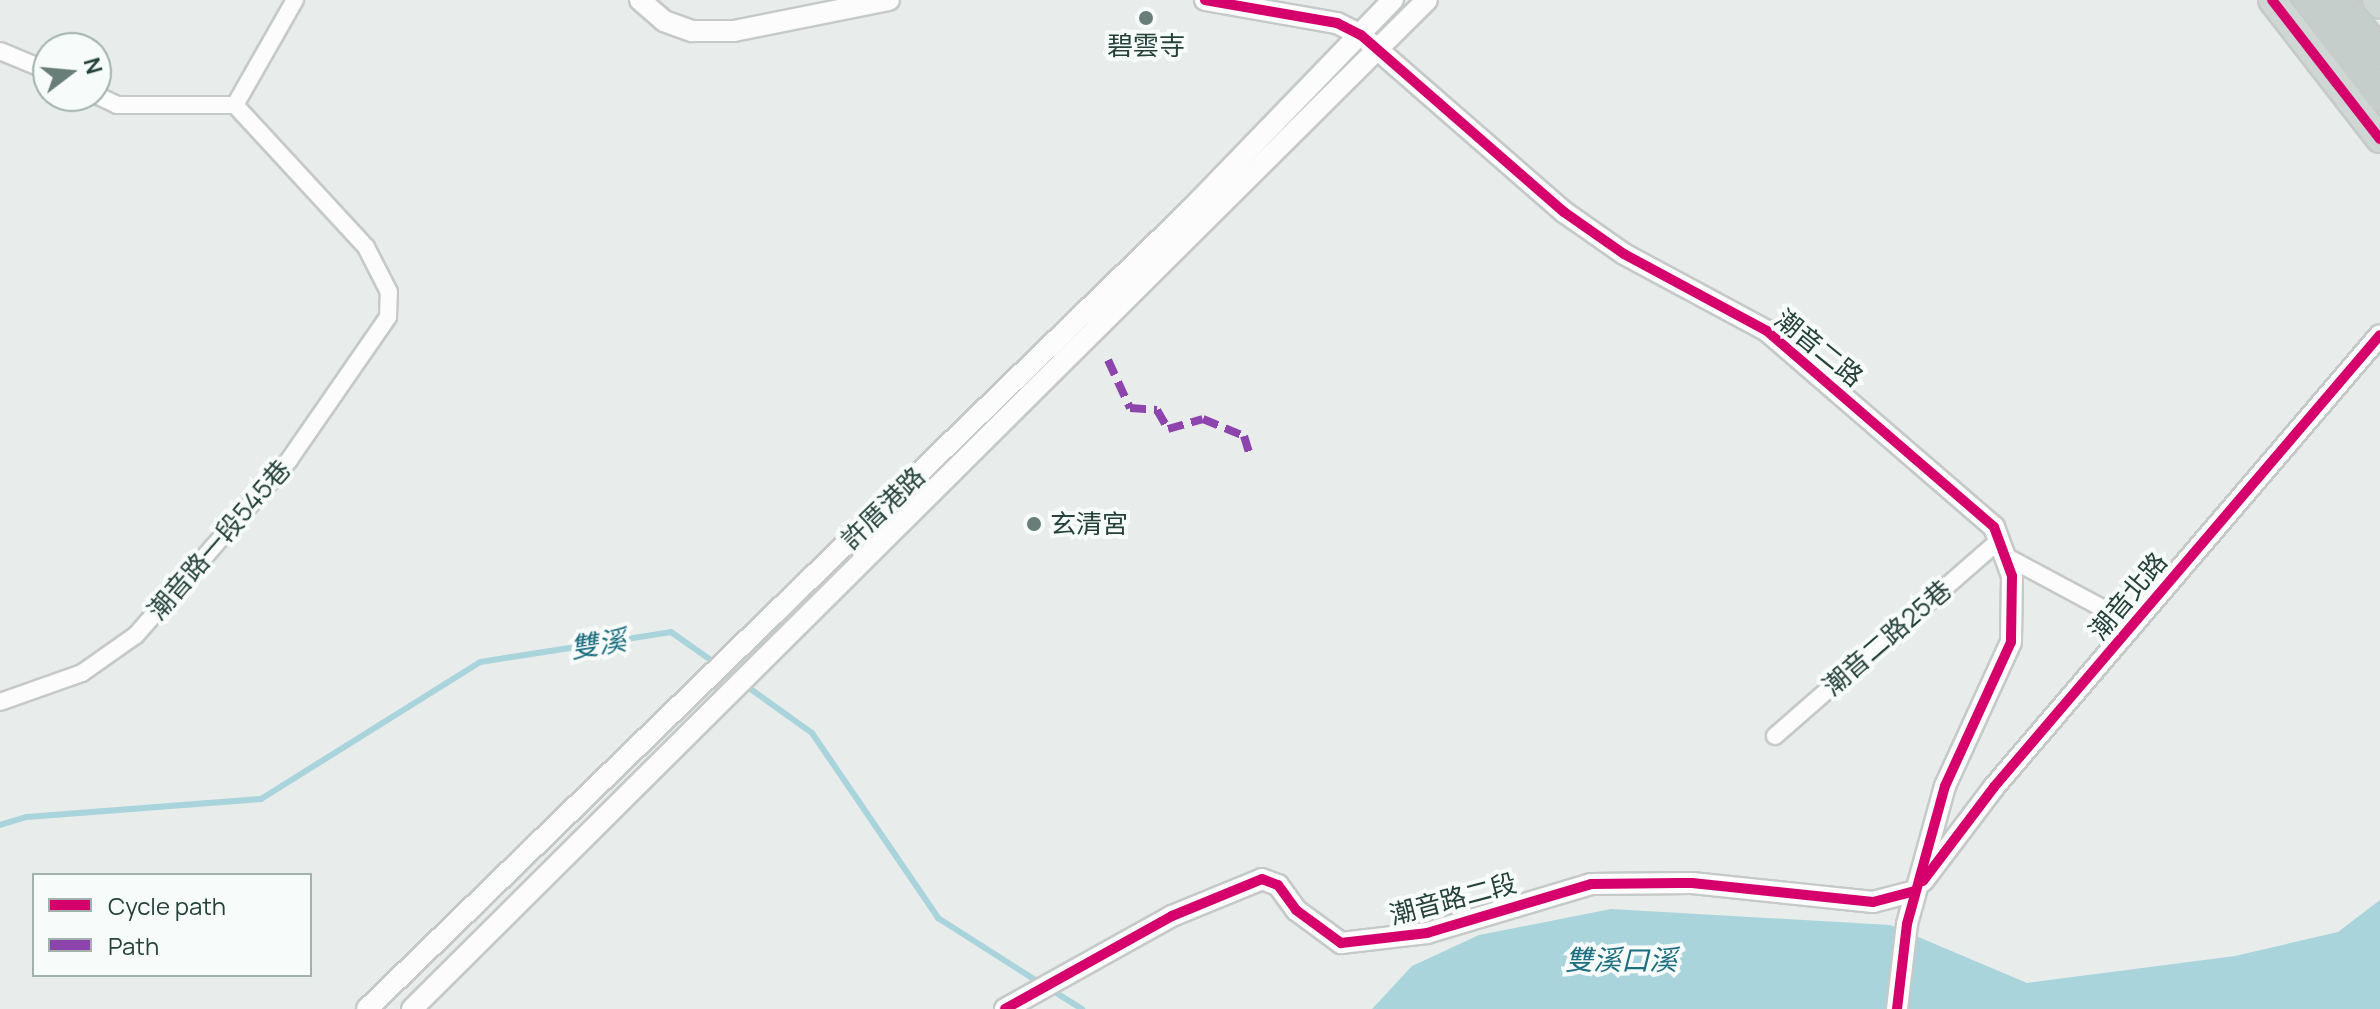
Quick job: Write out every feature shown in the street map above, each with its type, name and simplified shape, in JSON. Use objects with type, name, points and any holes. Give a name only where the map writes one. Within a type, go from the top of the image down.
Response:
[{"type":"highway","points":[[2308,0],[2380,96]]},
{"type":"highway","points":[[2340,0],[2380,54]]},
{"type":"main road","points":[[2272,0],[2380,139]]},
{"type":"main road","points":[[2376,0],[2380,5]]},
{"type":"street","points":[[112,103],[235,105],[295,0]]},
{"type":"street","points":[[640,0],[664,21],[692,31],[734,31],[889,0]]},
{"type":"street","name":"潮音二路","points":[[1205,0],[1337,23],[1361,35],[1564,212],[1624,254],[1767,331],[1984,514],[2004,549]]},
{"type":"street","name":"許厝港路","points":[[367,1009],[700,686],[1393,0]]},
{"type":"street","name":"許厝港路","points":[[412,1009],[1381,51],[1427,0]]},
{"type":"street","points":[[0,51],[32,64]]},
{"type":"street","name":"潮音路一段545巷","points":[[0,702],[82,673],[136,635],[289,460],[388,317],[389,292],[366,247],[235,105]]},
{"type":"street","name":"潮音北路","points":[[1915,891],[1994,787],[2380,335]]},
{"type":"street","points":[[2004,549],[2134,625]]},
{"type":"street","points":[[1897,1009],[1907,924],[1945,786],[2011,642],[2004,549]]},
{"type":"street","name":"潮音二路25巷","points":[[1775,736],[2004,549]]},
{"type":"street","name":"潮音路二段","points":[[1005,1009],[1068,969],[1262,879],[1278,885],[1296,910],[1341,943],[1427,933],[1591,884],[1692,883],[1873,902],[1915,891]]},
{"type":"water","name":"雙溪口溪","points":[[2380,900],[2380,1009],[1372,1009],[1412,966],[1479,935],[1611,909],[1890,925],[2027,983],[2235,956],[2338,932]]},
{"type":"waterway","name":"雙溪","points":[[0,825],[27,817],[261,799],[480,662],[671,632],[715,663]]},
{"type":"waterway","name":"雙溪","points":[[724,670],[812,733],[938,918],[1040,983]]},
{"type":"waterway","name":"雙溪","points":[[1050,989],[1082,1009]]},
{"type":"marked path","points":[[1108,360],[1130,408],[1157,410],[1168,429],[1203,419],[1244,436],[1249,452]]},
{"type":"cycle path","points":[[1205,0],[1337,23],[1361,35],[1564,212],[1624,254],[1767,331],[1994,527],[2012,576],[2011,642],[1945,786],[1907,924],[1897,1009]]},
{"type":"cycle path","points":[[2272,0],[2380,139]]},
{"type":"cycle path","points":[[1923,881],[1994,787],[2380,335]]},
{"type":"cycle path","points":[[1005,1009],[1172,916],[1262,879],[1278,885],[1296,910],[1341,943],[1427,933],[1591,884],[1692,883],[1873,902],[1915,891]]},
{"type":"place","name":"碧雲寺","points":[[1146,18]]},
{"type":"place","name":"玄清宮","points":[[1034,524]]}]
